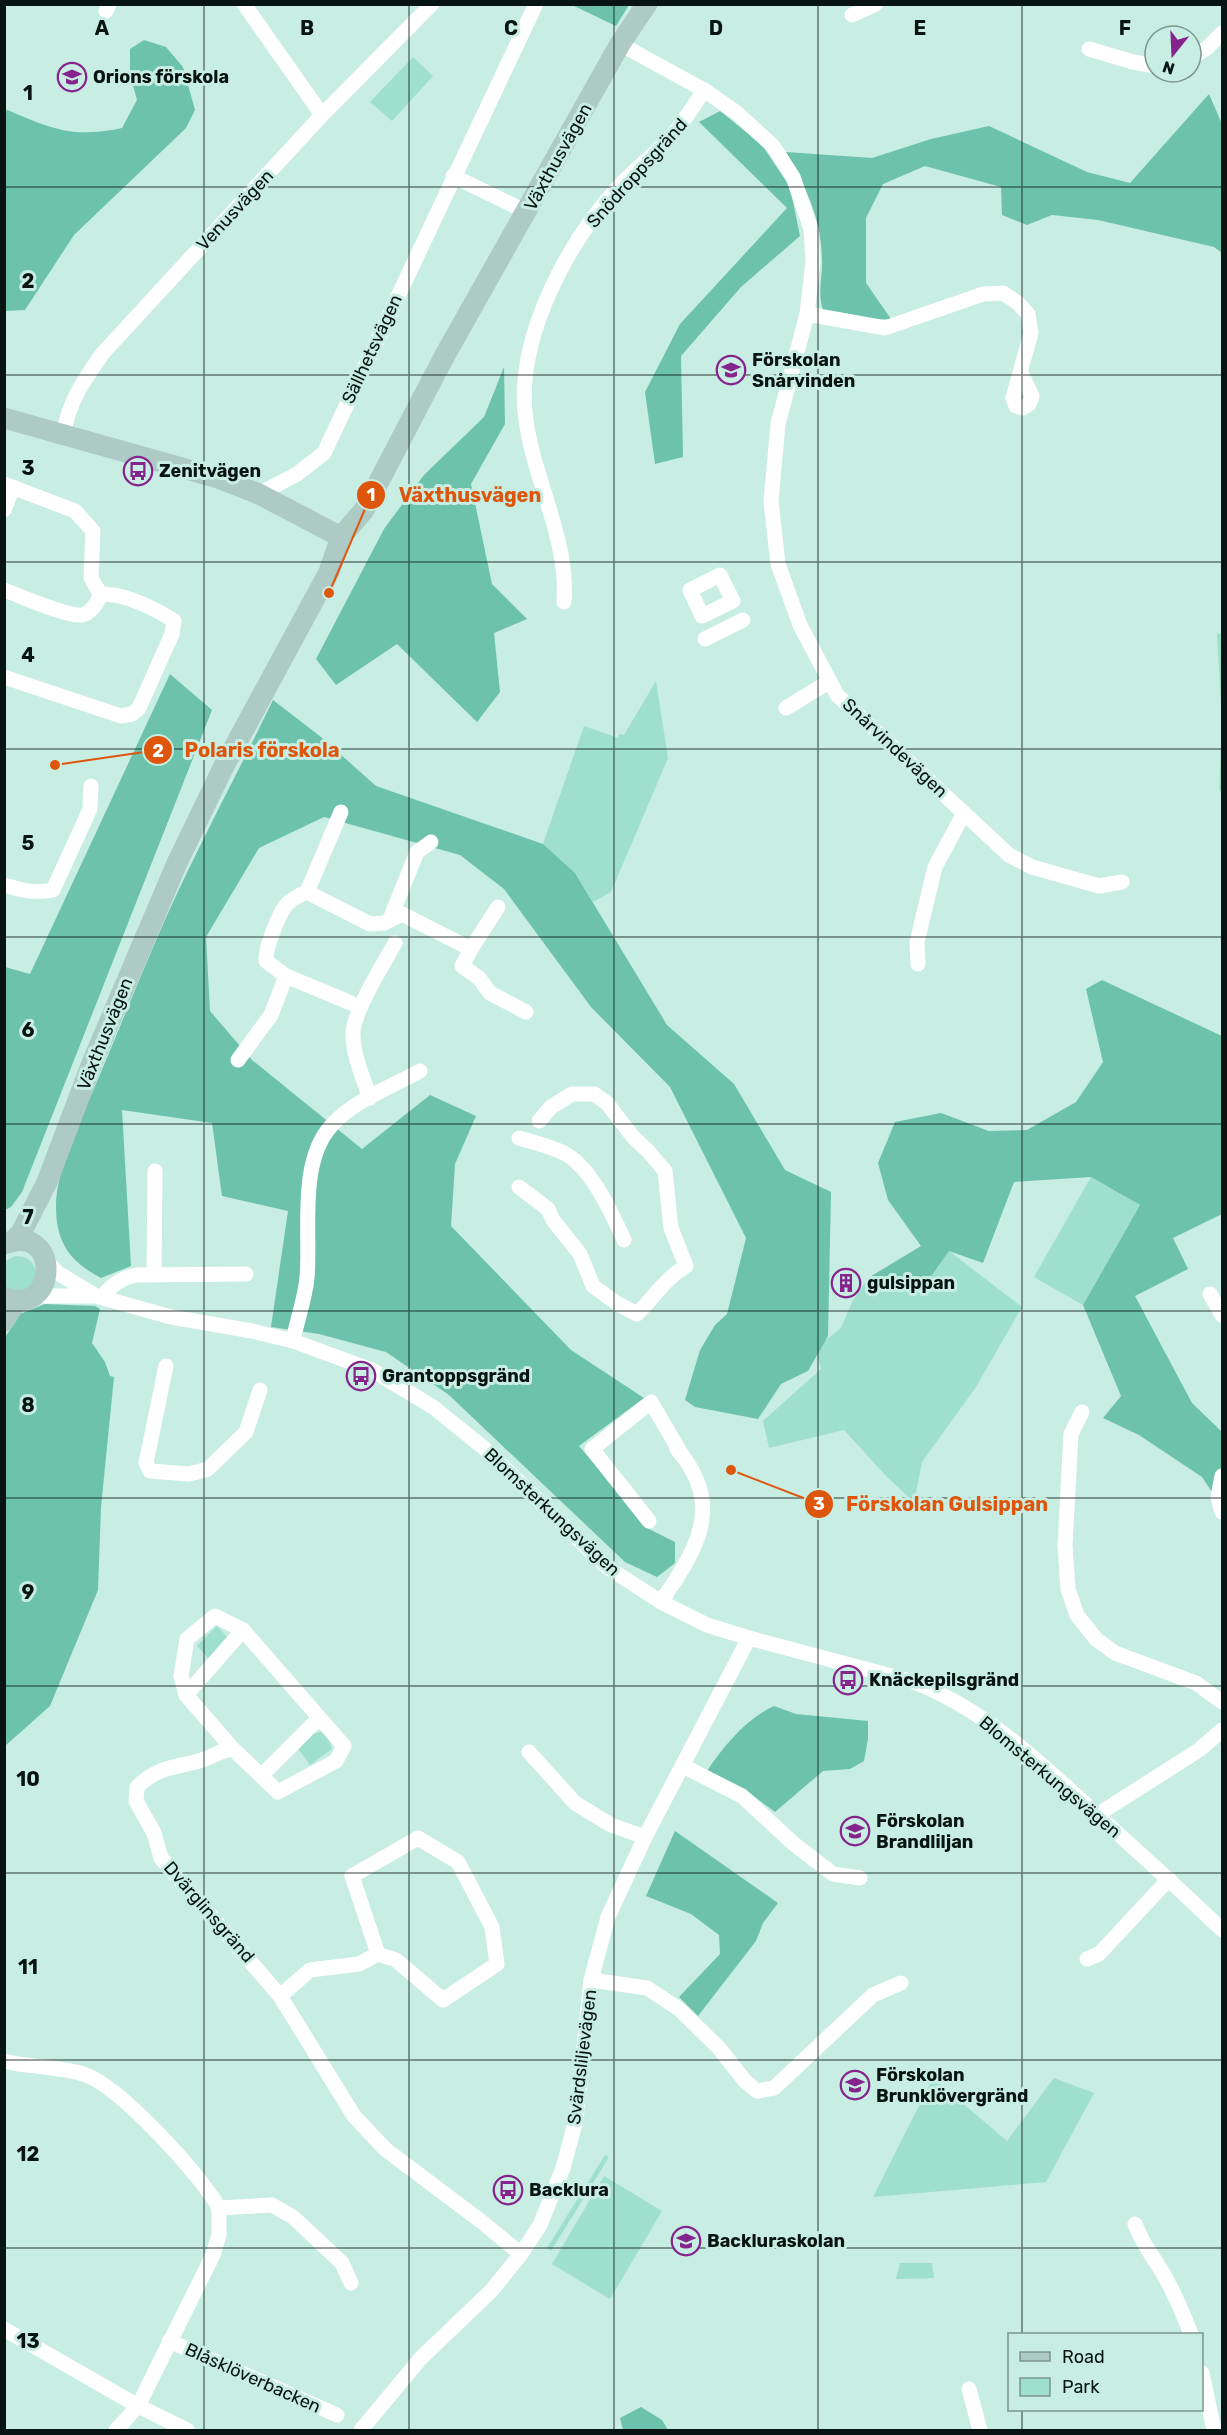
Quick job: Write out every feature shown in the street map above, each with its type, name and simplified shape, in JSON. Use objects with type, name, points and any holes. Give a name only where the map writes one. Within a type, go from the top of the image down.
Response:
[{"type":"street","points":[[244,4],[322,116]]},
{"type":"street","name":"Venusvägen","points":[[64,433],[65,423],[80,386],[104,353],[322,116],[432,4]]},
{"type":"street","name":"Växthusvägen","points":[[9,1242],[21,1233],[47,1182],[93,1063],[177,863],[224,766],[329,572],[341,537],[364,510],[444,357],[620,44],[647,4]]},
{"type":"street","points":[[852,15],[876,4]]},
{"type":"street","name":"Sällhetsvägen","points":[[259,494],[297,474],[324,453],[535,6]]},
{"type":"street","points":[[1203,50],[1222,33]]},
{"type":"street","name":"Snårvindevägen","points":[[620,44],[704,90],[737,113],[773,147],[793,177],[811,229],[813,261],[807,314],[778,424],[771,501],[778,564],[800,625],[830,681],[845,704],[906,756],[1009,855],[1032,867],[1099,886],[1122,882]]},
{"type":"street","points":[[1089,49],[1143,64]]},
{"type":"street","name":"Snödroppsgränd","points":[[564,602],[564,567],[526,421],[525,375],[533,339],[557,279],[581,237],[623,183],[679,127],[704,90]]},
{"type":"street","points":[[453,176],[526,212]]},
{"type":"street","points":[[807,314],[885,328],[983,294],[1003,293],[1018,303],[1028,314],[1031,333],[1020,373]]},
{"type":"street","points":[[4,418],[218,478],[259,494],[341,537]]},
{"type":"street","points":[[4,510],[9,486],[75,511],[93,531],[91,578],[100,595]]},
{"type":"street","points":[[4,590],[70,614],[83,615],[92,610],[100,595]]},
{"type":"street","points":[[4,677],[121,716],[132,714],[140,708],[172,634],[174,621],[162,613],[110,593],[100,595]]},
{"type":"street","points":[[705,639],[744,620]]},
{"type":"street","name":"Snårvindevägen","points":[[786,708],[830,681]]},
{"type":"street","points":[[4,885],[25,891],[53,890],[90,809],[91,786]]},
{"type":"street","points":[[340,812],[307,892],[297,896],[286,906],[265,951],[266,961],[286,976],[351,1003]]},
{"type":"street","name":"Snårvindevägen","points":[[918,964],[917,942],[935,867],[964,813]]},
{"type":"street","points":[[390,919],[417,852],[431,842]]},
{"type":"street","points":[[307,892],[370,924],[376,925],[402,914],[471,949]]},
{"type":"street","points":[[498,908],[462,966],[479,978],[489,993],[526,1012]]},
{"type":"street","points":[[370,1098],[357,1057],[353,1032],[356,1018],[395,943]]},
{"type":"street","points":[[238,1060],[271,1015],[286,976]]},
{"type":"street","points":[[293,1341],[307,1280],[311,1177],[314,1156],[330,1126],[348,1111],[420,1071]]},
{"type":"street","points":[[519,1187],[548,1209],[553,1220],[580,1254],[593,1286],[637,1314],[652,1299],[658,1288],[686,1266],[671,1228],[665,1171],[633,1137],[607,1103],[594,1094],[572,1094],[551,1107],[539,1121]]},
{"type":"street","points":[[519,1138],[563,1153],[580,1164],[608,1206],[624,1240]]},
{"type":"street","points":[[154,1274],[155,1171]]},
{"type":"street","name":"Växthusvägen","points":[[4,1322],[18,1297],[44,1284],[47,1277],[43,1256],[47,1182]]},
{"type":"street","name":"Växthusvägen","points":[[9,1242],[27,1242],[43,1256]]},
{"type":"street","name":"Blomsterkungsvägen","points":[[43,1256],[58,1273],[99,1296],[171,1317],[293,1341],[372,1370],[433,1407],[484,1448],[607,1567],[661,1602],[707,1625],[891,1675],[939,1692],[991,1722],[1169,1879],[1222,1930]]},
{"type":"street","points":[[99,1296],[124,1278],[154,1274],[246,1274]]},
{"type":"street","points":[[1210,1294],[1222,1316]]},
{"type":"street","name":"Blomsterkungsvägen","points":[[18,1297],[99,1296]]},
{"type":"street","points":[[166,1366],[146,1463],[150,1471],[189,1474],[208,1469],[246,1432],[260,1390]]},
{"type":"street","points":[[650,1521],[592,1449],[651,1402],[679,1451],[691,1465],[699,1487],[701,1526],[689,1561],[661,1602]]},
{"type":"street","points":[[1082,1412],[1071,1434],[1065,1546],[1068,1589],[1077,1615],[1096,1639],[1114,1653],[1196,1683],[1222,1702]]},
{"type":"street","points":[[1222,1476],[1218,1497],[1222,1512]]},
{"type":"street","points":[[215,1617],[243,1630],[344,1746],[336,1761],[278,1792],[233,1749],[186,1695],[182,1676],[187,1639],[215,1617]]},
{"type":"street","points":[[186,1695],[243,1630]]},
{"type":"street","name":"Svärdsliljevägen","points":[[361,2430],[421,2358],[492,2290],[521,2254],[540,2225],[563,2168],[576,2120],[591,1980],[608,1917],[645,1837],[749,1638]]},
{"type":"street","points":[[261,1776],[319,1718]]},
{"type":"street","points":[[1097,1815],[1199,1750],[1222,1730]]},
{"type":"street","name":"Dvärglinsgränd","points":[[233,1749],[219,1750],[203,1760],[177,1764],[147,1778],[137,1787],[136,1801],[154,1833],[161,1858],[280,1996],[354,2116],[385,2149],[521,2254]]},
{"type":"street","points":[[529,1752],[575,1803],[611,1825],[645,1837]]},
{"type":"street","points":[[683,1766],[742,1796],[794,1844],[833,1874],[860,1878]]},
{"type":"street","points":[[280,1996],[310,1970],[359,1964],[378,1954],[396,1960],[443,2000],[498,1964],[492,1927],[458,1863],[418,1838],[352,1876],[378,1954]]},
{"type":"street","points":[[1087,1959],[1099,1954],[1169,1879]]},
{"type":"street","points":[[591,1980],[647,1988],[679,2009],[718,2047],[745,2081],[758,2091],[774,2088],[873,1995],[901,1983]]},
{"type":"street","points":[[4,2061],[76,2072],[107,2087],[135,2112],[188,2167],[205,2186],[219,2208],[272,2205],[293,2217],[342,2263],[351,2283]]},
{"type":"street","name":"Blåsklöverbacken","points":[[116,2430],[138,2406],[213,2254],[219,2235],[219,2208]]},
{"type":"street","points":[[1135,2224],[1143,2246],[1161,2270],[1191,2333]]},
{"type":"street","points":[[4,2329],[138,2406],[187,2430]]},
{"type":"street","name":"Blåsklöverbacken","points":[[169,2341],[337,2415]]},
{"type":"street","points":[[1203,2378],[1214,2430]]},
{"type":"street","points":[[969,2389],[980,2430]]},
{"type":"green space","points":[[629,4],[616,26],[572,5]]},
{"type":"green space","points":[[144,40],[166,47],[183,67],[195,110],[186,128],[74,235],[25,310],[5,311],[5,109],[35,122],[62,130],[89,132],[122,128],[137,100],[130,74],[130,49]]},
{"type":"green space","points":[[413,57],[433,76],[392,121],[370,102]]},
{"type":"green space","points":[[1209,94],[1222,124],[1222,253],[1214,247],[1098,220],[1052,215],[1027,225],[1002,215],[1001,187],[925,166],[883,184],[866,218],[866,283],[891,319],[869,320],[823,310],[820,297],[822,259],[819,229],[806,191],[786,152],[872,158],[931,139],[989,126],[1087,172],[1130,183]]},
{"type":"green space","points":[[720,111],[762,145],[790,187],[800,236],[741,287],[681,356],[683,457],[655,464],[645,392],[680,324],[787,208],[699,122]]},
{"type":"green space","points":[[504,367],[505,424],[471,484],[492,584],[527,619],[494,633],[500,692],[477,722],[397,644],[336,685],[316,659],[384,529],[424,475],[484,417]]},
{"type":"green space","points":[[1222,633],[1222,722],[1217,634]]},
{"type":"green space","points":[[170,674],[212,710],[22,1192],[11,1207],[5,1210],[5,967],[30,974]]},
{"type":"green space","points":[[656,681],[668,758],[611,892],[593,902],[575,873],[543,844],[584,726],[618,738],[619,734],[624,735]]},
{"type":"green space","points":[[273,700],[321,737],[376,786],[543,844],[575,873],[667,1025],[734,1084],[785,1170],[831,1192],[828,1336],[808,1371],[781,1384],[758,1419],[695,1407],[685,1400],[700,1350],[715,1325],[727,1314],[746,1238],[670,1087],[591,1007],[504,889],[460,855],[324,817],[259,848],[206,937],[210,1011],[252,1060],[362,1149],[430,1095],[476,1116],[455,1164],[451,1226],[571,1350],[644,1398],[579,1446],[647,1528],[675,1542],[675,1563],[657,1577],[625,1562],[449,1395],[386,1352],[319,1334],[271,1327],[288,1211],[222,1196],[212,1123],[122,1110],[131,1266],[101,1278],[80,1265],[66,1249],[62,1240],[57,1219],[57,1191],[73,1138],[170,908]]},
{"type":"green space","points":[[1222,722],[1222,794],[1219,790]]},
{"type":"green space","points":[[1102,980],[1222,1036],[1222,1214],[1173,1238],[1188,1269],[1135,1296],[1192,1403],[1222,1432],[1222,1507],[1202,1477],[1139,1435],[1103,1418],[1121,1396],[1083,1305],[1140,1205],[1091,1177],[1014,1182],[983,1263],[949,1251],[932,1275],[892,1291],[868,1278],[921,1246],[888,1200],[878,1163],[895,1122],[941,1113],[989,1131],[1027,1130],[1076,1102],[1103,1062],[1086,989]]},
{"type":"green space","points":[[1091,1177],[1140,1205],[1083,1305],[1034,1277]]},
{"type":"green space","points":[[949,1251],[1022,1307],[976,1387],[922,1462],[914,1502],[887,1477],[844,1430],[769,1448],[763,1421],[821,1369],[816,1348],[841,1328],[852,1302],[868,1278],[892,1291],[932,1275]]},
{"type":"green space","points":[[15,1256],[32,1262],[35,1270],[37,1279],[25,1292],[7,1289],[5,1286],[4,1262]]},
{"type":"green space","points":[[45,1304],[95,1306],[100,1309],[92,1343],[105,1362],[110,1376],[114,1377],[101,1507],[98,1590],[50,1706],[5,1746],[4,1339],[20,1314]]},
{"type":"green space","points":[[217,1626],[228,1638],[208,1658],[197,1646]]},
{"type":"green space","points":[[774,1706],[796,1714],[868,1721],[864,1761],[850,1769],[823,1771],[775,1812],[747,1791],[707,1771],[736,1734],[754,1718]]},
{"type":"green space","points":[[326,1731],[332,1749],[310,1765],[296,1746],[309,1734]]},
{"type":"green space","points":[[675,1831],[778,1903],[763,1923],[756,1941],[698,2016],[679,1997],[720,1954],[719,1935],[691,1914],[646,1896]]},
{"type":"green space","points":[[933,2078],[1007,2141],[1054,2078],[1094,2093],[1046,2182],[873,2197]]},
{"type":"green space","points":[[605,2155],[609,2157],[551,2251],[547,2248]]},
{"type":"green space","points":[[604,2176],[662,2211],[610,2299],[552,2264]]},
{"type":"green space","points":[[900,2263],[932,2263],[934,2278],[896,2279]]},
{"type":"green space","points":[[641,2407],[662,2420],[668,2430],[623,2430],[620,2418]]},
{"type":"place","name":"Orions förskola","points":[[72,77]]},
{"type":"place","name":"Förskolan Snårvinden","points":[[731,370]]},
{"type":"place","name":"Zenitvägen","points":[[138,471]]},
{"type":"place","name":"Växthusvägen","points":[[329,593]]},
{"type":"place","name":"Polaris förskola","points":[[55,765]]},
{"type":"place","name":"gulsippan","points":[[846,1283]]},
{"type":"place","name":"Grantoppsgränd","points":[[361,1376]]},
{"type":"place","name":"Förskolan Gulsippan","points":[[731,1470]]},
{"type":"place","name":"Knäckepilsgränd","points":[[848,1680]]},
{"type":"place","name":"Förskolan Brandliljan","points":[[855,1831]]},
{"type":"place","name":"Förskolan Brunklövergränd","points":[[855,2085]]},
{"type":"place","name":"Backlura","points":[[508,2190]]},
{"type":"place","name":"Backluraskolan","points":[[686,2241]]}]
